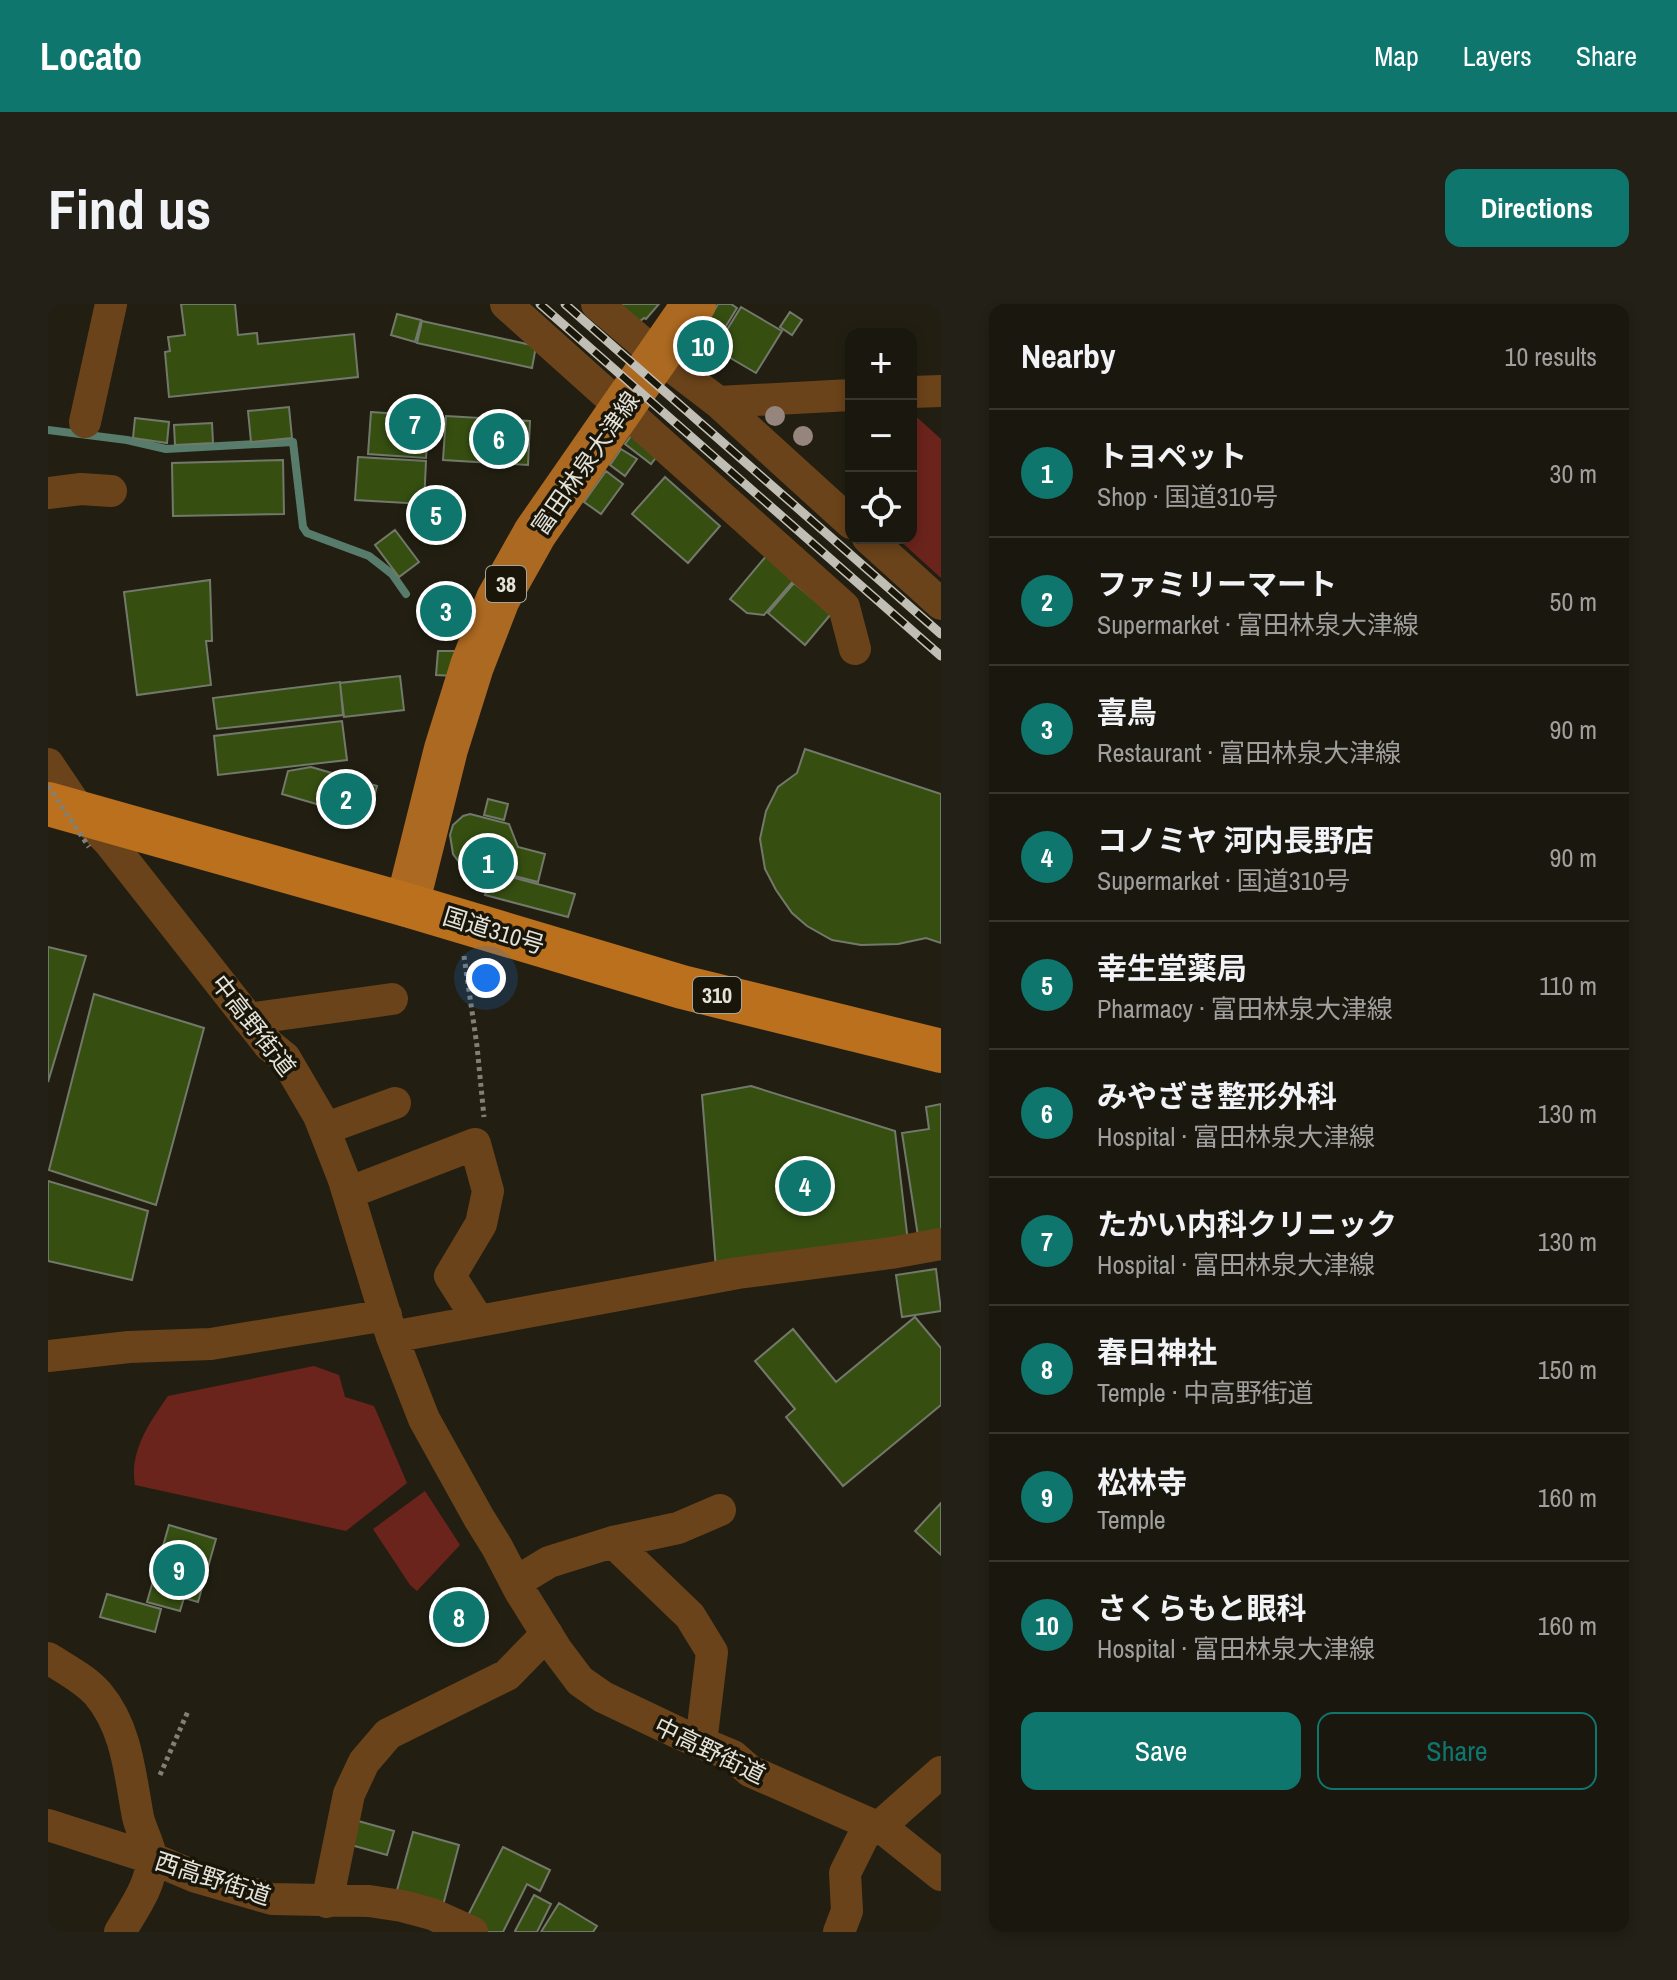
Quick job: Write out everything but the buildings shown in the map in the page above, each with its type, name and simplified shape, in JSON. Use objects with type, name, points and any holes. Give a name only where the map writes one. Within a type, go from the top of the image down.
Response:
[{"type":"highway","name":"国道310号","points":[[66,812],[407,905],[682,987],[941,1051]]},
{"type":"main road","name":"富田林泉大津線","points":[[407,905],[446,749],[472,666],[498,599],[535,533],[694,304]]},
{"type":"street","points":[[85,422],[111,304]]},
{"type":"street","points":[[506,304],[844,607],[855,649]]},
{"type":"street","points":[[597,304],[718,402],[845,518]]},
{"type":"street","points":[[917,392],[941,391]]},
{"type":"street","points":[[718,402],[845,395]]},
{"type":"street","points":[[48,493],[81,489],[111,491]]},
{"type":"street","points":[[875,544],[941,604]]},
{"type":"street","name":"中高野街道","points":[[48,764],[66,812],[110,843],[269,1045],[285,1058],[319,1116],[348,1193],[389,1326],[424,1419],[516,1582],[580,1681],[603,1697],[733,1756],[750,1771],[886,1831],[941,1875]]},
{"type":"street","points":[[248,1019],[392,999]]},
{"type":"street","points":[[324,1129],[395,1103]]},
{"type":"street","points":[[348,1193],[475,1144],[488,1191],[481,1224],[450,1276],[478,1320]]},
{"type":"street","points":[[48,1356],[478,1320],[738,1273],[941,1244]]},
{"type":"street","points":[[516,1582],[549,1562],[613,1542],[678,1528],[720,1510]]},
{"type":"street","points":[[613,1542],[690,1616],[712,1652],[701,1743]]},
{"type":"street","points":[[327,1902],[349,1794],[364,1762],[388,1734],[507,1675],[547,1634]]},
{"type":"street","points":[[48,1658],[78,1676],[97,1693],[111,1711],[121,1734],[139,1824],[151,1858],[149,1876],[120,1932]]},
{"type":"street","points":[[839,1932],[847,1911],[845,1873],[865,1833],[878,1828],[941,1772]]},
{"type":"street","name":"西高野街道","points":[[48,1825],[151,1858],[196,1877],[272,1899],[369,1901],[402,1906],[432,1914],[472,1932]]},
{"type":"path","points":[[458,920],[477,1046],[486,1144],[475,1144]]},
{"type":"path","points":[[139,1824],[189,1709]]},
{"type":"shaded area","points":[[917,417],[941,439],[941,578],[904,544],[917,544]]},
{"type":"shaded area","points":[[314,1366],[339,1375],[345,1397],[374,1406],[407,1483],[346,1531],[135,1485],[138,1449],[168,1396]]},
{"type":"shaded area","points":[[425,1491],[460,1545],[417,1591],[373,1529]]},
{"type":"waterway","points":[[48,430],[127,440],[166,449],[293,442],[303,527],[307,533],[369,556],[392,574],[406,594]]},
{"type":"railway","points":[[540,304],[941,656]]},
{"type":"railway","points":[[565,304],[941,634]]},
{"type":"place","name":"さくらもと眼科","points":[[703,346]]},
{"type":"place","name":"たかい内科クリニック","points":[[415,424]]},
{"type":"place","name":"みやざき整形外科","points":[[499,439]]},
{"type":"place","name":"幸生堂薬局","points":[[436,515]]},
{"type":"place","name":"喜鳥","points":[[446,611]]},
{"type":"place","name":"ファミリーマート","points":[[346,799]]},
{"type":"place","name":"トヨペット","points":[[488,863]]},
{"type":"place","name":"コノミヤ 河内長野店","points":[[805,1186]]},
{"type":"place","name":"松林寺","points":[[179,1570]]},
{"type":"place","name":"春日神社","points":[[459,1617]]}]
